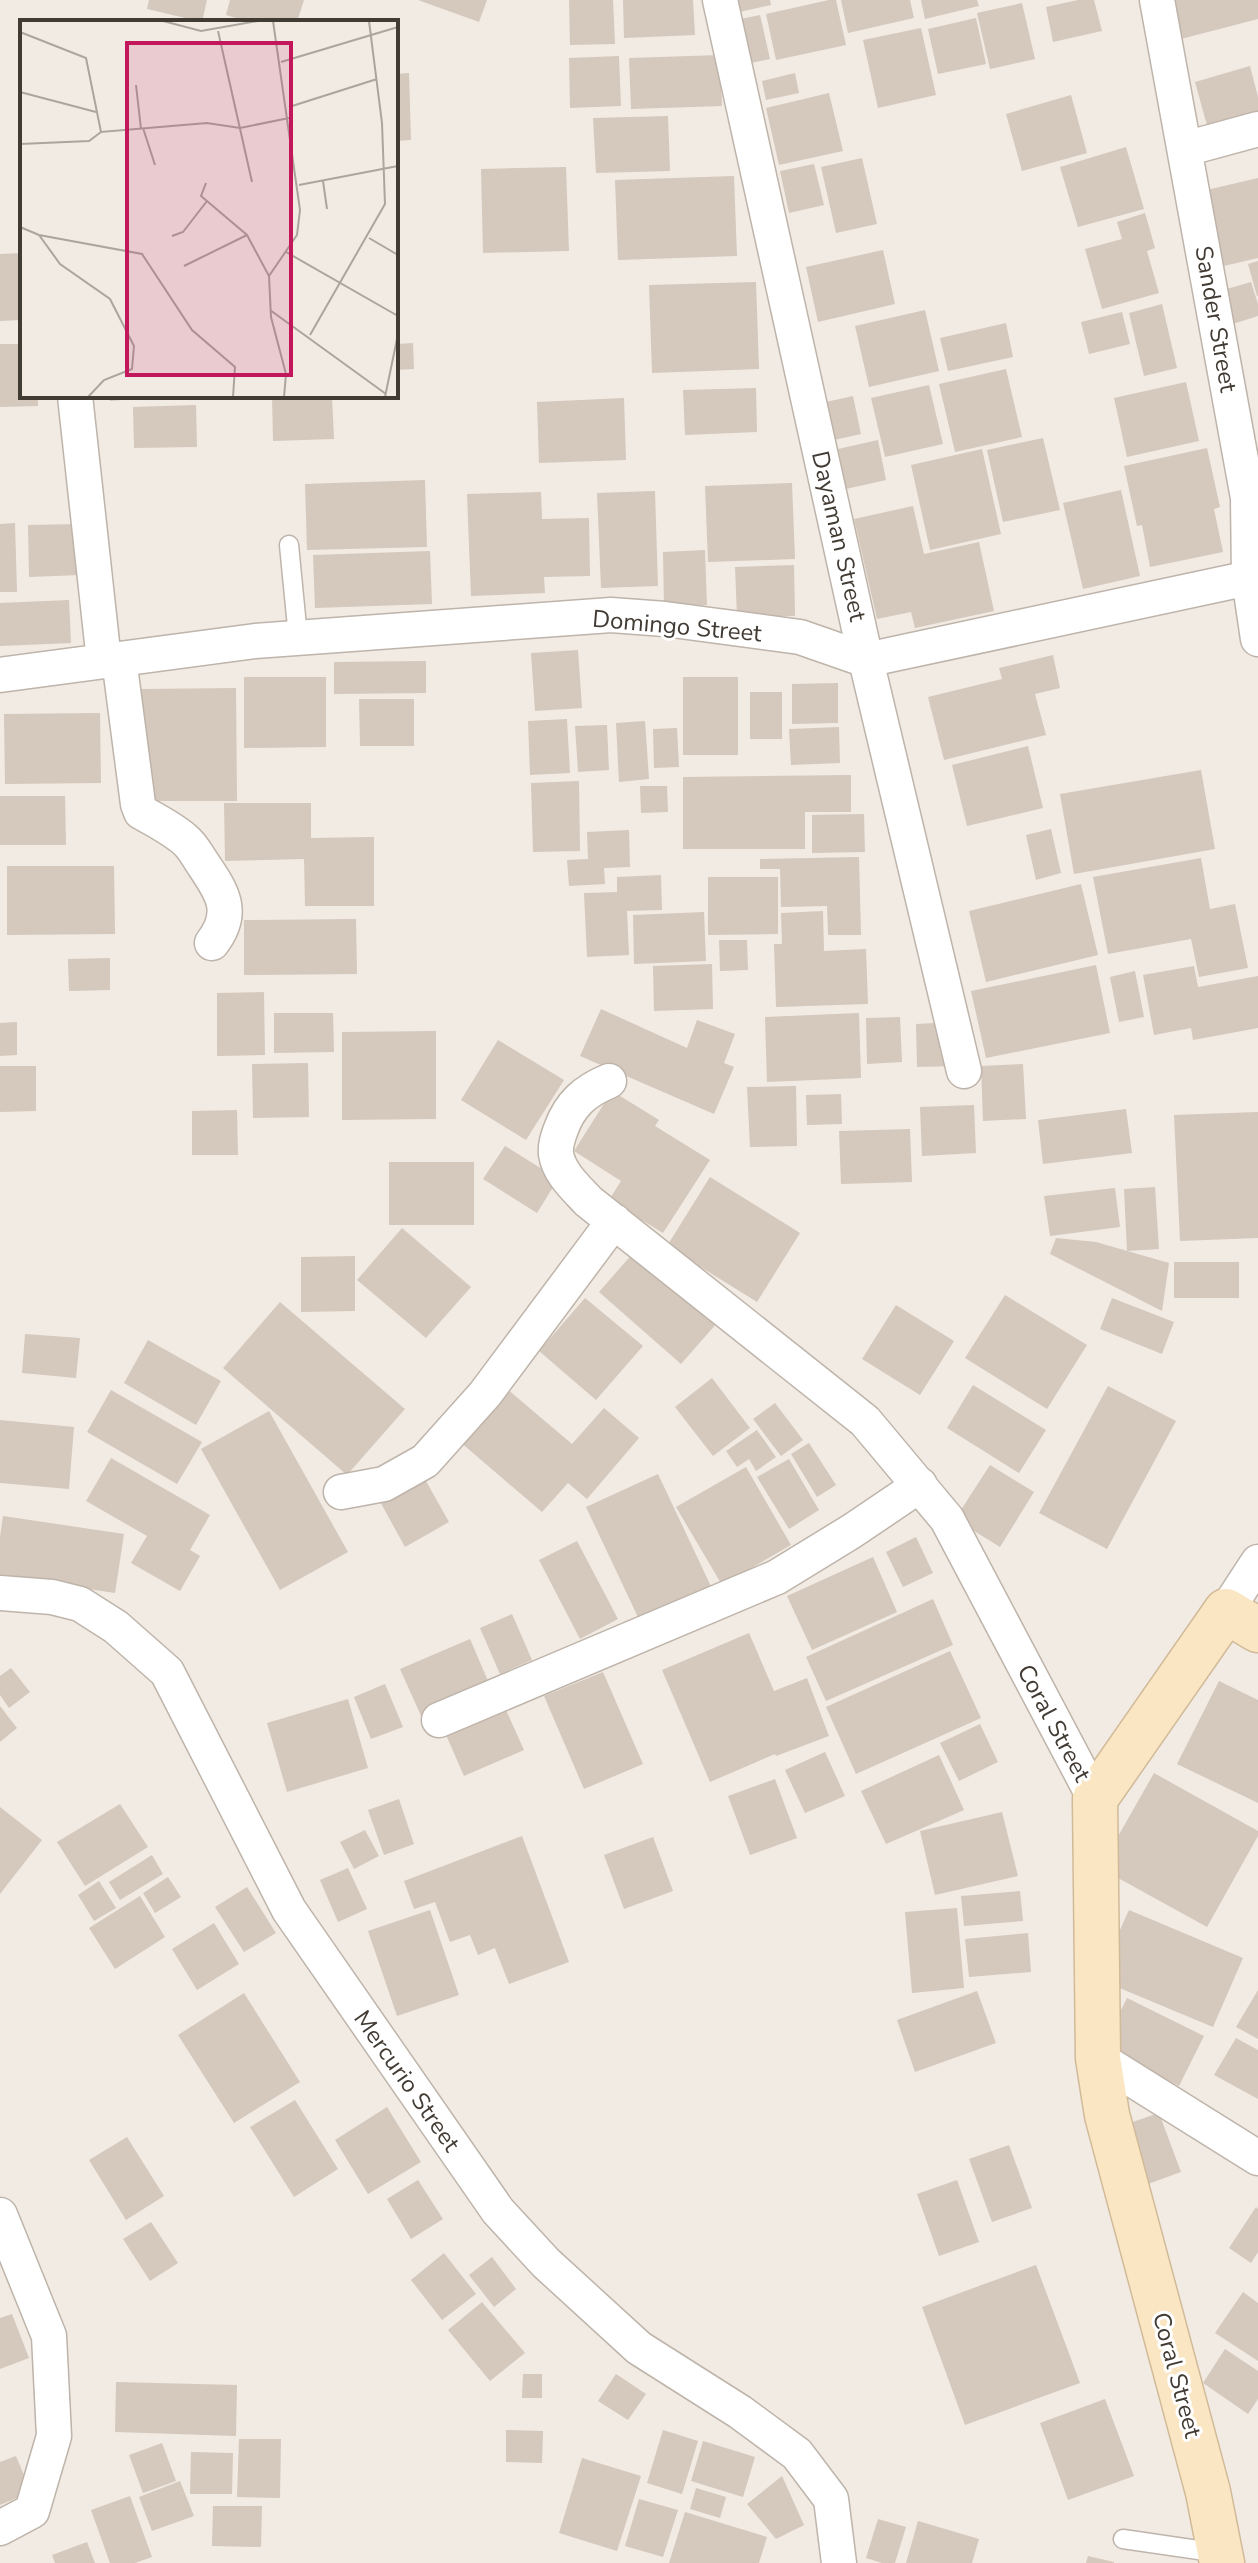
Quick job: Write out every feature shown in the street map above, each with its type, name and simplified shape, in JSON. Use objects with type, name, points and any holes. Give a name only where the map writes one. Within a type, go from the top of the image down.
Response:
[{"type":"street","name":"Dayaman Street","points":[[720,0],[866,660],[964,1071]]},
{"type":"street","name":"Sander Street","points":[[1157,0],[1253,496],[1249,578],[1258,639]]},
{"type":"street","points":[[1185,149],[1258,129]]},
{"type":"street","points":[[75,398],[111,660],[138,804],[141,812],[189,843],[221,891],[225,916],[221,931],[212,943]]},
{"type":"street","points":[[866,660],[1249,578]]},
{"type":"street","name":"Domingo Street","points":[[0,675],[255,641],[611,615],[800,637],[866,660]]},
{"type":"street","name":"Coral Street","points":[[609,1081],[591,1089],[575,1102],[556,1142],[560,1167],[588,1201],[865,1421],[920,1485],[947,1519],[1095,1799],[1098,2058],[1107,2115],[1208,2492],[1222,2558]]},
{"type":"street","points":[[341,1492],[384,1484],[425,1461],[485,1394],[614,1221]]},
{"type":"street","points":[[439,1720],[777,1577],[920,1485]]},
{"type":"street","points":[[1095,1799],[1242,1620],[1258,1562]]},
{"type":"street","name":"Mercurio Street","points":[[0,1593],[52,1597],[80,1604],[116,1627],[167,1672],[289,1910],[498,2211],[590,2305],[639,2348],[740,2412],[797,2454],[831,2499],[839,2563]]},
{"type":"street","points":[[1098,2058],[1258,2158]]},
{"type":"street","points":[[0,2215],[49,2336],[54,2436],[32,2511],[0,2528]]},
{"type":"lane","points":[[289,545],[298,637]]},
{"type":"lane","points":[[1123,2539],[1222,2558]]},
{"type":"building","points":[[149,0],[207,0],[202,20],[147,9]]},
{"type":"building","points":[[230,0],[304,0],[298,20],[242,20],[226,15]]},
{"type":"building","points":[[418,0],[487,0],[479,22]]},
{"type":"building","points":[[569,0],[613,0],[615,44],[570,45]]},
{"type":"building","points":[[623,0],[693,0],[695,35],[624,38]]},
{"type":"building","points":[[733,0],[770,0],[771,5],[735,13]]},
{"type":"building","points":[[836,0],[846,45],[776,60],[766,14]]},
{"type":"building","points":[[841,0],[910,0],[914,18],[848,33]]},
{"type":"building","points":[[921,0],[977,0],[979,6],[925,19]]},
{"type":"building","points":[[1094,0],[1102,31],[1053,42],[1046,7]]},
{"type":"building","points":[[1170,0],[1258,0],[1258,19],[1181,39]]},
{"type":"building","points":[[1022,3],[1035,59],[990,69],[977,13]]},
{"type":"building","points":[[760,15],[770,59],[746,64],[736,20]]},
{"type":"building","points":[[976,18],[986,64],[938,74],[928,29]]},
{"type":"building","points":[[921,28],[936,95],[878,108],[863,40]]},
{"type":"building","points":[[720,55],[722,106],[631,109],[629,58]]},
{"type":"building","points":[[619,56],[621,106],[570,108],[569,58]]},
{"type":"building","points":[[1250,66],[1258,97],[1258,115],[1208,129],[1195,82]]},
{"type":"building","points":[[409,73],[411,140],[398,141],[398,74]]},
{"type":"building","points":[[795,73],[799,93],[766,100],[762,81]]},
{"type":"building","points":[[829,93],[843,151],[779,165],[766,108]]},
{"type":"building","points":[[1071,95],[1087,153],[1022,171],[1006,114]]},
{"type":"building","points":[[668,116],[670,171],[596,173],[593,118]]},
{"type":"building","points":[[1126,147],[1144,209],[1078,227],[1060,167]]},
{"type":"building","points":[[862,158],[877,224],[836,233],[821,167]]},
{"type":"building","points":[[814,164],[824,205],[789,213],[780,171]]},
{"type":"building","points":[[566,167],[569,251],[483,253],[481,169]]},
{"type":"building","points":[[734,176],[737,256],[618,260],[615,180]]},
{"type":"building","points":[[1258,178],[1258,258],[1211,269],[1194,193]]},
{"type":"building","points":[[1145,213],[1155,248],[1147,251],[1159,293],[1102,309],[1085,249],[1122,239],[1117,222]]},
{"type":"building","points":[[883,250],[895,304],[818,322],[806,267]]},
{"type":"building","points":[[20,253],[20,320],[0,321],[0,254]]},
{"type":"building","points":[[1258,261],[1258,296],[1257,296],[1248,264]]},
{"type":"building","points":[[756,282],[759,369],[652,373],[649,285]]},
{"type":"building","points":[[1251,282],[1258,304],[1258,316],[1223,327],[1213,293]]},
{"type":"building","points":[[1162,304],[1177,368],[1144,376],[1129,313]]},
{"type":"building","points":[[925,310],[939,371],[869,387],[855,326]]},
{"type":"building","points":[[1122,312],[1130,344],[1089,354],[1081,322]]},
{"type":"building","points":[[1006,323],[1013,357],[948,371],[940,338]]},
{"type":"building","points":[[413,343],[414,369],[398,370],[398,344]]},
{"type":"building","points":[[0,344],[20,344],[20,398],[38,398],[38,406],[0,407]]},
{"type":"building","points":[[1006,369],[1022,437],[955,452],[939,384]]},
{"type":"building","points":[[1186,382],[1199,441],[1127,457],[1114,398]]},
{"type":"building","points":[[929,385],[943,444],[885,457],[871,398]]},
{"type":"building","points":[[756,388],[757,432],[685,435],[683,390]]},
{"type":"building","points":[[853,396],[861,434],[834,440],[826,402]]},
{"type":"building","points":[[110,398],[145,398],[110,401]]},
{"type":"building","points":[[272,398],[332,398],[334,439],[273,441]]},
{"type":"building","points":[[624,398],[626,460],[539,463],[537,402]]},
{"type":"building","points":[[196,405],[197,447],[134,448],[133,407]]},
{"type":"building","points":[[1043,438],[1060,510],[1003,522],[987,450]]},
{"type":"building","points":[[878,440],[886,480],[846,489],[838,449]]},
{"type":"building","points":[[1207,448],[1220,507],[1214,509],[1223,552],[1150,567],[1142,525],[1137,526],[1124,466]]},
{"type":"building","points":[[982,449],[1001,534],[930,550],[911,465]]},
{"type":"building","points":[[425,480],[427,547],[307,550],[305,484]]},
{"type":"building","points":[[792,483],[795,559],[708,562],[705,486]]},
{"type":"building","points":[[1121,490],[1140,576],[1083,589],[1063,503]]},
{"type":"building","points":[[655,491],[658,586],[601,588],[597,493]]},
{"type":"building","points":[[541,492],[542,519],[589,518],[590,576],[544,577],[545,593],[471,596],[467,494]]},
{"type":"building","points":[[913,506],[924,554],[979,542],[994,611],[915,628],[911,612],[877,619],[854,519]]},
{"type":"building","points":[[15,523],[17,592],[0,592],[0,524]]},
{"type":"building","points":[[80,524],[81,575],[29,577],[28,525]]},
{"type":"building","points":[[705,550],[707,605],[664,607],[663,552]]},
{"type":"building","points":[[430,551],[432,604],[315,608],[313,555]]},
{"type":"building","points":[[794,565],[795,616],[737,617],[735,567]]},
{"type":"building","points":[[69,600],[71,643],[0,646],[0,603]]},
{"type":"building","points":[[578,650],[582,708],[535,711],[531,653]]},
{"type":"building","points":[[1053,655],[1060,688],[1035,694],[1046,735],[944,760],[928,697],[1002,679],[999,668]]},
{"type":"building","points":[[426,661],[426,693],[334,694],[334,662]]},
{"type":"building","points":[[244,677],[326,677],[326,747],[244,748]]},
{"type":"building","points":[[683,677],[738,677],[738,755],[683,755]]},
{"type":"building","points":[[838,683],[838,723],[792,724],[792,684]]},
{"type":"building","points":[[236,688],[237,801],[142,801],[141,689]]},
{"type":"building","points":[[750,692],[782,692],[782,739],[750,739]]},
{"type":"building","points":[[359,699],[414,699],[414,746],[360,746]]},
{"type":"building","points":[[100,713],[101,783],[5,784],[4,714]]},
{"type":"building","points":[[567,719],[570,773],[530,775],[528,721]]},
{"type":"building","points":[[645,721],[649,779],[619,782],[616,723]]},
{"type":"building","points":[[607,725],[609,770],[578,772],[575,726]]},
{"type":"building","points":[[839,727],[840,763],[791,765],[789,729]]},
{"type":"building","points":[[677,728],[679,767],[654,768],[653,729]]},
{"type":"building","points":[[1028,746],[1043,808],[967,826],[952,765]]},
{"type":"building","points":[[1201,770],[1215,849],[1074,874],[1060,794]]},
{"type":"building","points":[[851,775],[851,812],[805,812],[805,849],[683,849],[683,777]]},
{"type":"building","points":[[579,781],[580,851],[533,852],[531,783]]},
{"type":"building","points":[[640,786],[667,786],[668,812],[641,813]]},
{"type":"building","points":[[0,796],[65,796],[66,845],[0,845]]},
{"type":"building","points":[[224,803],[311,803],[311,838],[374,837],[374,906],[305,906],[304,859],[225,861]]},
{"type":"building","points":[[864,814],[865,852],[812,853],[812,815]]},
{"type":"building","points":[[1051,829],[1061,873],[1036,880],[1026,835]]},
{"type":"building","points":[[629,830],[630,867],[604,868],[605,884],[569,886],[567,860],[588,859],[587,832]]},
{"type":"building","points":[[859,857],[861,935],[828,935],[827,906],[781,907],[780,869],[760,869],[760,859]]},
{"type":"building","points":[[1201,858],[1210,909],[1235,904],[1248,968],[1199,977],[1191,939],[1108,954],[1093,877]]},
{"type":"building","points":[[7,866],[114,866],[115,934],[7,935]]},
{"type":"building","points":[[661,875],[662,910],[627,911],[629,955],[587,957],[584,893],[617,892],[617,877]]},
{"type":"building","points":[[708,877],[778,877],[778,934],[708,935]]},
{"type":"building","points":[[1081,884],[1098,955],[986,982],[969,911]]},
{"type":"building","points":[[823,911],[824,951],[866,949],[868,1004],[776,1007],[774,944],[782,944],[781,913]]},
{"type":"building","points":[[704,912],[706,961],[634,964],[633,915]]},
{"type":"building","points":[[356,919],[357,974],[244,975],[244,920]]},
{"type":"building","points":[[719,940],[747,940],[748,970],[720,971]]},
{"type":"building","points":[[110,958],[110,990],[69,991],[68,959]]},
{"type":"building","points":[[712,964],[713,1009],[654,1011],[653,966]]},
{"type":"building","points":[[1096,965],[1110,1033],[986,1058],[971,991]]},
{"type":"building","points":[[1194,966],[1198,987],[1258,976],[1258,1028],[1193,1040],[1191,1028],[1154,1035],[1143,975]]},
{"type":"building","points":[[1135,971],[1144,1017],[1119,1022],[1110,977]]},
{"type":"building","points":[[264,992],[265,1055],[217,1056],[217,993]]},
{"type":"building","points":[[601,1009],[687,1048],[697,1020],[735,1034],[724,1063],[734,1067],[714,1114],[580,1056]]},
{"type":"building","points":[[274,1013],[333,1013],[334,1052],[274,1053]]},
{"type":"building","points":[[859,1013],[861,1078],[767,1082],[765,1017]]},
{"type":"building","points":[[900,1017],[902,1062],[867,1064],[866,1018]]},
{"type":"building","points":[[17,1022],[17,1055],[0,1056],[0,1023]]},
{"type":"building","points":[[952,1022],[954,1066],[917,1067],[916,1024]]},
{"type":"building","points":[[436,1031],[436,1119],[342,1120],[342,1032]]},
{"type":"building","points":[[498,1040],[564,1080],[526,1140],[461,1100]]},
{"type":"building","points":[[308,1063],[309,1117],[253,1118],[252,1064]]},
{"type":"building","points":[[1023,1064],[1026,1119],[983,1121],[981,1066]]},
{"type":"building","points":[[0,1066],[36,1066],[36,1111],[0,1112]]},
{"type":"building","points":[[796,1086],[797,1146],[750,1147],[747,1087]]},
{"type":"building","points":[[612,1091],[659,1120],[655,1126],[710,1160],[663,1233],[609,1200],[621,1181],[574,1151]]},
{"type":"building","points":[[841,1094],[842,1124],[807,1125],[806,1095]]},
{"type":"building","points":[[974,1105],[976,1153],[922,1156],[920,1107]]},
{"type":"building","points":[[1126,1109],[1132,1153],[1043,1164],[1038,1120]]},
{"type":"building","points":[[237,1110],[238,1155],[192,1155],[192,1111]]},
{"type":"building","points":[[1258,1112],[1258,1238],[1180,1241],[1174,1115]]},
{"type":"building","points":[[910,1129],[912,1182],[841,1184],[839,1131]]},
{"type":"building","points":[[505,1146],[558,1179],[537,1213],[483,1179]]},
{"type":"building","points":[[389,1162],[474,1162],[474,1225],[389,1225]]},
{"type":"building","points":[[710,1177],[800,1233],[757,1302],[667,1246]]},
{"type":"building","points":[[1155,1187],[1159,1249],[1127,1251],[1124,1189]]},
{"type":"building","points":[[1115,1188],[1120,1227],[1050,1236],[1044,1196]]},
{"type":"building","points":[[402,1228],[471,1287],[426,1338],[357,1280]]},
{"type":"building","points":[[1056,1238],[1096,1242],[1169,1263],[1162,1311],[1050,1254]]},
{"type":"building","points":[[634,1252],[717,1323],[681,1364],[599,1292]]},
{"type":"building","points":[[355,1256],[355,1311],[301,1312],[301,1257]]},
{"type":"building","points":[[1174,1262],[1239,1262],[1239,1298],[1174,1298]]},
{"type":"building","points":[[1005,1295],[1087,1345],[1047,1409],[965,1358]]},
{"type":"building","points":[[585,1298],[643,1346],[596,1400],[539,1351]]},
{"type":"building","points":[[1112,1298],[1174,1322],[1162,1354],[1100,1329]]},
{"type":"building","points":[[280,1302],[405,1409],[347,1475],[223,1368]]},
{"type":"building","points":[[896,1305],[954,1341],[920,1395],[862,1359]]},
{"type":"building","points":[[25,1334],[80,1338],[76,1378],[22,1373]]},
{"type":"building","points":[[148,1340],[221,1381],[196,1425],[124,1383]]},
{"type":"building","points":[[712,1378],[750,1428],[713,1456],[675,1407]]},
{"type":"building","points":[[973,1385],[1046,1430],[1019,1473],[947,1428]]},
{"type":"building","points":[[1108,1386],[1176,1421],[1107,1549],[1039,1513]]},
{"type":"building","points":[[506,1388],[572,1444],[604,1408],[639,1438],[587,1499],[568,1483],[542,1512],[459,1441]]},
{"type":"building","points":[[111,1390],[202,1442],[177,1484],[87,1432]]},
{"type":"building","points":[[775,1403],[803,1440],[781,1456],[753,1419]]},
{"type":"building","points":[[269,1411],[348,1552],[280,1590],[201,1449]]},
{"type":"building","points":[[0,1420],[74,1427],[69,1489],[0,1483]]},
{"type":"building","points":[[757,1430],[776,1457],[756,1471],[749,1459],[737,1467],[726,1451]]},
{"type":"building","points":[[809,1443],[836,1485],[817,1497],[791,1454]]},
{"type":"building","points":[[111,1458],[210,1515],[190,1550],[200,1556],[180,1591],[131,1563],[147,1536],[86,1501]]},
{"type":"building","points":[[789,1459],[819,1510],[789,1529],[757,1477]]},
{"type":"building","points":[[990,1465],[1034,1492],[1000,1547],[955,1519]]},
{"type":"building","points":[[746,1467],[791,1545],[722,1585],[676,1507]]},
{"type":"building","points":[[422,1474],[449,1522],[405,1547],[378,1498]]},
{"type":"building","points":[[658,1474],[716,1597],[644,1630],[586,1507]]},
{"type":"building","points":[[3,1516],[124,1534],[115,1593],[0,1576]]},
{"type":"building","points":[[916,1537],[933,1573],[903,1587],[886,1552]]},
{"type":"building","points":[[577,1541],[618,1619],[580,1639],[539,1560]]},
{"type":"building","points":[[873,1557],[897,1612],[812,1650],[787,1596]]},
{"type":"building","points":[[933,1599],[953,1645],[826,1701],[806,1657]]},
{"type":"building","points":[[512,1614],[532,1660],[500,1674],[480,1628]]},
{"type":"building","points":[[749,1633],[774,1691],[807,1678],[829,1736],[775,1754],[710,1782],[662,1670]]},
{"type":"building","points":[[470,1639],[491,1688],[422,1718],[400,1669]]},
{"type":"building","points":[[950,1651],[981,1718],[856,1774],[826,1707]]},
{"type":"building","points":[[11,1668],[30,1692],[9,1708],[0,1695],[0,1676]]},
{"type":"building","points":[[603,1672],[643,1764],[584,1789],[544,1696]]},
{"type":"building","points":[[1219,1681],[1258,1700],[1258,1803],[1177,1764]]},
{"type":"building","points":[[385,1684],[403,1727],[371,1739],[354,1697]]},
{"type":"building","points":[[348,1699],[368,1768],[287,1792],[267,1723]]},
{"type":"building","points":[[0,1706],[17,1728],[0,1742]]},
{"type":"building","points":[[506,1710],[524,1750],[464,1776],[446,1735]]},
{"type":"building","points":[[980,1724],[998,1762],[959,1781],[940,1743]]},
{"type":"building","points":[[825,1752],[845,1796],[805,1813],[785,1770]]},
{"type":"building","points":[[939,1755],[964,1810],[886,1844],[861,1791]]},
{"type":"building","points":[[1154,1773],[1258,1831],[1207,1927],[1100,1868]]},
{"type":"building","points":[[775,1779],[797,1838],[750,1855],[728,1796]]},
{"type":"building","points":[[399,1799],[414,1844],[384,1855],[368,1810]]},
{"type":"building","points":[[120,1804],[148,1847],[85,1886],[57,1842]]},
{"type":"building","points":[[0,1807],[42,1840],[0,1894]]},
{"type":"building","points":[[1002,1812],[1018,1876],[935,1895],[920,1831]]},
{"type":"building","points":[[365,1830],[379,1856],[354,1869],[340,1842]]},
{"type":"building","points":[[522,1836],[569,1962],[509,1984],[495,1948],[478,1955],[470,1935],[450,1942],[435,1902],[414,1909],[404,1881]]},
{"type":"building","points":[[653,1837],[673,1891],[624,1909],[604,1855]]},
{"type":"building","points":[[152,1855],[163,1874],[120,1900],[109,1882]]},
{"type":"building","points":[[348,1868],[367,1909],[338,1922],[320,1880]]},
{"type":"building","points":[[168,1877],[181,1897],[155,1913],[143,1893]]},
{"type":"building","points":[[99,1881],[116,1908],[94,1921],[78,1895]]},
{"type":"building","points":[[247,1887],[276,1933],[244,1952],[215,1907]]},
{"type":"building","points":[[1020,1891],[1023,1921],[964,1926],[961,1896]]},
{"type":"building","points":[[140,1896],[165,1937],[115,1969],[89,1928]]},
{"type":"building","points":[[957,1908],[964,1988],[912,1993],[905,1912]]},
{"type":"building","points":[[430,1910],[459,1995],[397,2016],[368,1931]]},
{"type":"building","points":[[1129,1910],[1243,1958],[1213,2027],[1098,1979]]},
{"type":"building","points":[[214,1923],[239,1964],[197,1990],[172,1949]]},
{"type":"building","points":[[1028,1933],[1031,1972],[969,1977],[965,1939]]},
{"type":"building","points":[[1258,1990],[1258,2039],[1236,2027]]},
{"type":"building","points":[[977,1991],[996,2043],[915,2072],[897,2020]]},
{"type":"building","points":[[244,1993],[300,2082],[234,2123],[178,2035]]},
{"type":"building","points":[[1127,1998],[1204,2036],[1179,2086],[1102,2048]]},
{"type":"building","points":[[1236,2038],[1258,2050],[1258,2099],[1214,2075]]},
{"type":"building","points":[[295,2100],[338,2169],[294,2197],[250,2127]]},
{"type":"building","points":[[387,2107],[421,2162],[368,2194],[335,2140]]},
{"type":"building","points":[[1159,2113],[1181,2172],[1137,2188],[1115,2128]]},
{"type":"building","points":[[127,2137],[164,2196],[126,2220],[89,2160]]},
{"type":"building","points":[[1009,2145],[1032,2208],[992,2222],[969,2159]]},
{"type":"building","points":[[418,2180],[443,2219],[411,2239],[387,2199]]},
{"type":"building","points":[[957,2180],[979,2242],[939,2256],[917,2194]]},
{"type":"building","points":[[1256,2207],[1258,2252],[1251,2263],[1229,2248]]},
{"type":"building","points":[[151,2222],[178,2263],[150,2281],[123,2239]]},
{"type":"building","points":[[444,2253],[476,2294],[442,2320],[411,2280]]},
{"type":"building","points":[[492,2257],[516,2289],[494,2307],[469,2275]]},
{"type":"building","points":[[1036,2265],[1080,2383],[965,2425],[922,2307]]},
{"type":"building","points":[[1243,2292],[1258,2303],[1258,2361],[1215,2333]]},
{"type":"building","points":[[482,2302],[525,2353],[490,2381],[448,2330]]},
{"type":"building","points":[[12,2314],[29,2358],[0,2369],[0,2318]]},
{"type":"building","points":[[1225,2349],[1258,2371],[1258,2399],[1248,2414],[1203,2383]]},
{"type":"building","points":[[523,2374],[542,2374],[542,2398],[522,2398]]},
{"type":"building","points":[[616,2374],[646,2394],[628,2420],[598,2401]]},
{"type":"building","points":[[116,2382],[237,2385],[236,2436],[115,2432]]},
{"type":"building","points":[[1105,2399],[1134,2476],[1068,2500],[1040,2423]]},
{"type":"building","points":[[506,2430],[543,2431],[542,2463],[506,2462]]},
{"type":"building","points":[[663,2430],[698,2441],[682,2494],[647,2483]]},
{"type":"building","points":[[239,2439],[281,2439],[280,2498],[237,2497]]},
{"type":"building","points":[[703,2441],[755,2457],[743,2497],[691,2481]]},
{"type":"building","points":[[162,2443],[176,2481],[143,2493],[129,2455]]},
{"type":"building","points":[[191,2452],[233,2453],[232,2494],[190,2494]]},
{"type":"building","points":[[16,2456],[31,2492],[0,2505],[0,2462]]},
{"type":"building","points":[[582,2458],[641,2476],[617,2551],[559,2533]]},
{"type":"building","points":[[782,2476],[804,2525],[776,2539],[747,2504]]},
{"type":"building","points":[[180,2481],[194,2516],[152,2531],[139,2497]]},
{"type":"building","points":[[696,2488],[726,2497],[720,2518],[690,2509]]},
{"type":"building","points":[[130,2496],[152,2557],[135,2563],[110,2563],[91,2510]]},
{"type":"building","points":[[639,2499],[678,2510],[663,2557],[625,2546]]},
{"type":"building","points":[[213,2506],[262,2506],[261,2547],[212,2546]]},
{"type":"building","points":[[685,2512],[767,2537],[759,2563],[669,2563]]},
{"type":"building","points":[[878,2519],[906,2527],[895,2563],[866,2558]]},
{"type":"building","points":[[918,2521],[979,2539],[972,2563],[906,2563]]},
{"type":"building","points":[[87,2542],[95,2563],[55,2563],[52,2555]]},
{"type":"building","points":[[1088,2556],[1114,2562],[1114,2563],[1086,2563]]}]
